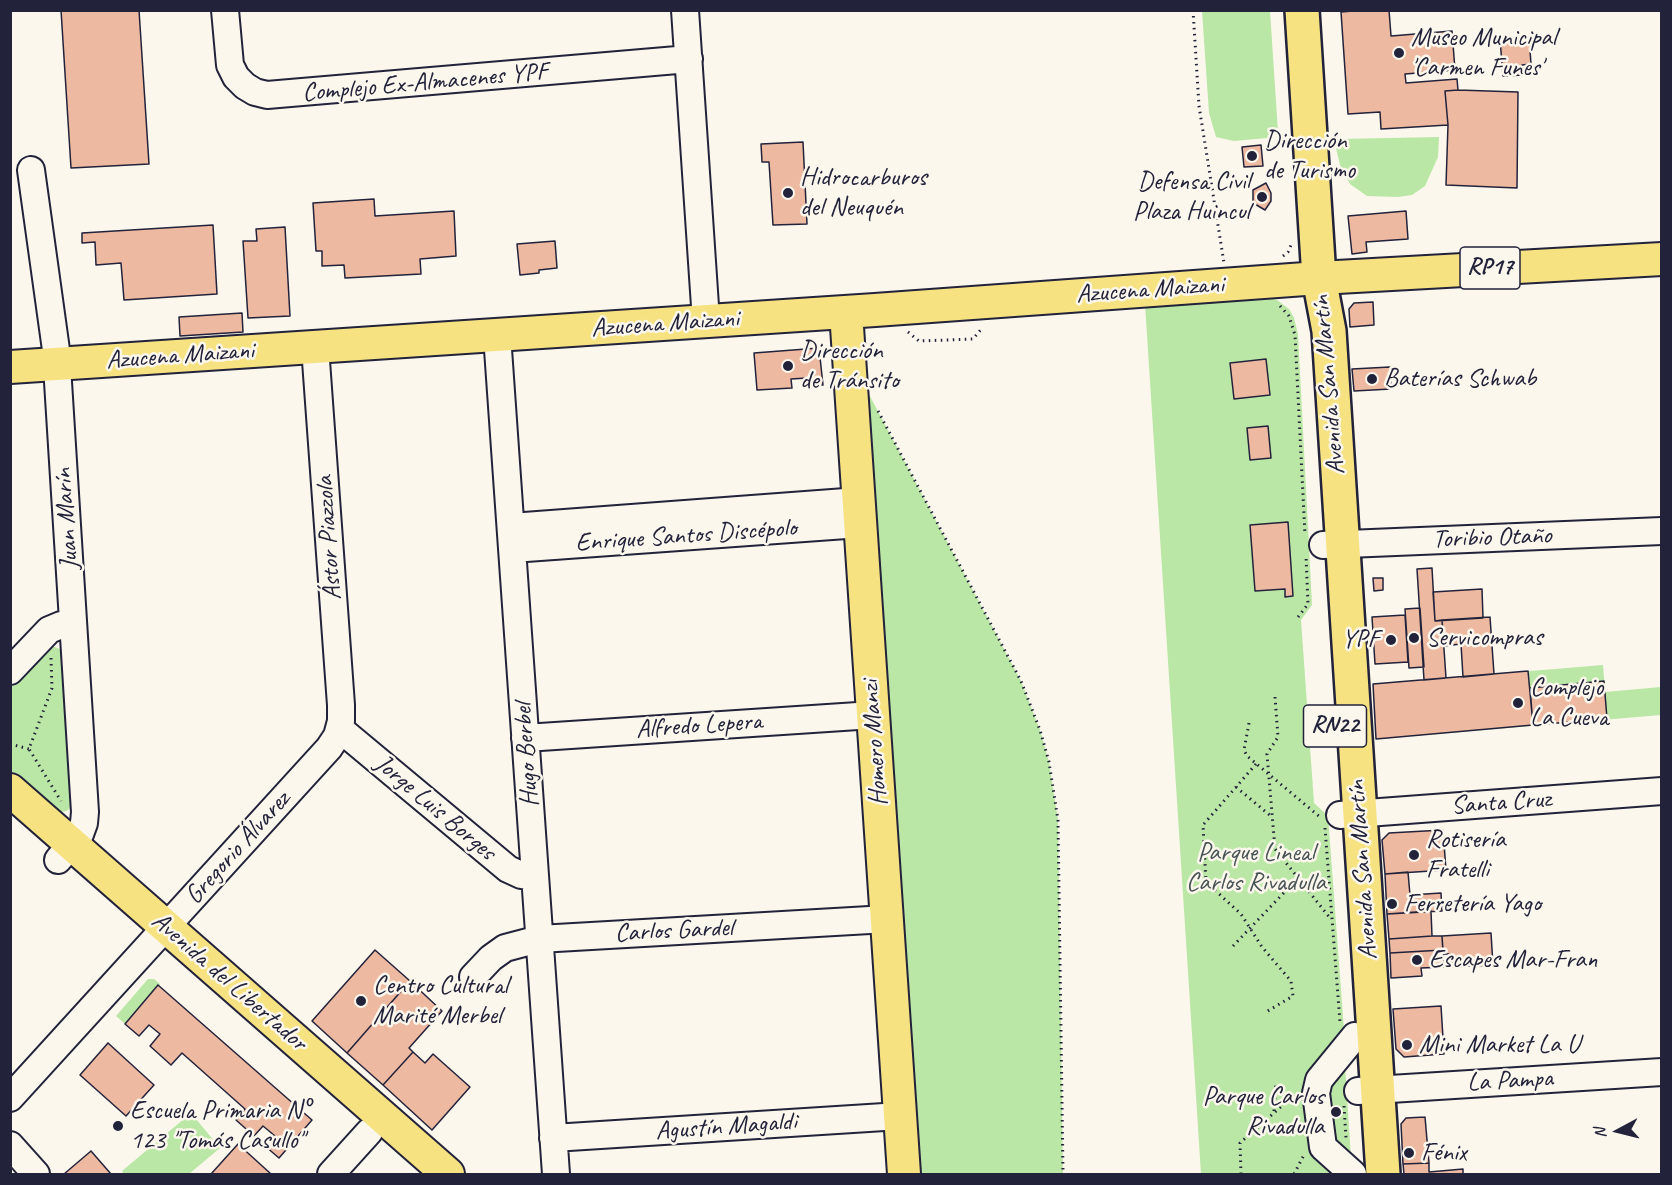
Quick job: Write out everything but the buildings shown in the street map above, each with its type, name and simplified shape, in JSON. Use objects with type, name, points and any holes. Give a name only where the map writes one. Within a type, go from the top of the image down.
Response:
[{"type":"highway","name":"RN22","points":[[1302,10],[1319,278]]},
{"type":"highway","name":"Avenida San Martín","points":[[1319,278],[1329,331],[1319,548],[1350,814],[1364,1174]]},
{"type":"highway","name":"Avenida San Martín","points":[[1350,814],[1347,1031],[1360,1094],[1383,1174]]},
{"type":"main road","name":"RP17","points":[[1319,278],[1662,259]]},
{"type":"main road","name":"Azucena Maizani","points":[[10,367],[846,312],[1319,278]]},
{"type":"main road","name":"Homero Manzi","points":[[846,312],[904,1174]]},
{"type":"main road","name":"Avenida del Libertador","points":[[10,790],[65,852],[159,935],[369,1132],[417,1174]]},
{"type":"main road","name":"Avenida del Libertador","points":[[10,818],[65,852]]},
{"type":"main road","name":"Avenida del Libertador","points":[[159,935],[448,1174]]},
{"type":"street","name":"Complejo Ex-Almacenes YPF","points":[[225,10],[230,65],[236,77],[245,86],[267,95],[688,59]]},
{"type":"street","points":[[685,10],[706,321]]},
{"type":"street","name":"Juan Marín","points":[[31,170],[57,364],[85,812],[83,828],[65,852]]},
{"type":"street","name":"Hugo Berbel","points":[[497,335],[555,1174]]},
{"type":"street","name":"Ástor Piazzola","points":[[315,347],[341,705],[339,729]]},
{"type":"street","name":"Enrique Santos Discépolo","points":[[512,538],[860,513]]},
{"type":"street","name":"Toribio Otaño","points":[[1319,548],[1662,531]]},
{"type":"street","points":[[10,671],[49,630],[73,622]]},
{"type":"street","name":"Alfredo Lepera","points":[[525,738],[873,715]]},
{"type":"street","name":"Jorge Luis Borges","points":[[339,729],[508,869],[521,875],[535,877]]},
{"type":"street","name":"Gregorio Álvarez","points":[[10,1098],[329,747],[339,729]]},
{"type":"street","name":"Santa Cruz","points":[[1350,814],[1662,791]]},
{"type":"street","name":"Carlos Gardel","points":[[473,977],[505,948],[539,939],[887,919]]},
{"type":"street","points":[[1347,1031],[1319,1080],[1316,1093],[1323,1147],[1353,1174]]},
{"type":"street","name":"La Pampa","points":[[1360,1094],[1662,1072]]},
{"type":"street","name":"Agustín Magaldi","points":[[553,1138],[900,1116]]},
{"type":"street","points":[[331,1174],[369,1132]]},
{"type":"street","points":[[10,1145],[36,1174]]},
{"type":"path","points":[[1193,10],[1200,106],[1226,273]]},
{"type":"path","points":[[1275,303],[1289,316],[1295,335],[1319,548],[1308,604],[1298,617]]},
{"type":"path","points":[[905,328],[919,341],[973,339],[987,322]]},
{"type":"path","points":[[877,408],[1021,681],[1040,730],[1051,769],[1058,820],[1063,1174]]},
{"type":"path","points":[[29,749],[52,688],[51,657]]},
{"type":"path","points":[[1275,697],[1278,737],[1267,753],[1275,849],[1332,920]]},
{"type":"path","points":[[1249,723],[1244,750],[1246,756],[1324,820],[1332,920],[1347,1031]]},
{"type":"path","points":[[10,744],[29,749],[63,805]]},
{"type":"path","points":[[1257,764],[1203,825],[1206,882],[1241,914],[1262,947],[1291,981],[1293,996],[1266,1012]]},
{"type":"path","points":[[1236,787],[1272,817]]},
{"type":"path","points":[[1233,946],[1298,878]]},
{"type":"path","points":[[1274,1113],[1276,1083]]},
{"type":"path","points":[[1241,1174],[1240,1143],[1299,1091]]},
{"type":"path","points":[[1346,1144],[1360,1094]]},
{"type":"path","points":[[1294,1174],[1305,1153]]},
{"type":"green space","points":[[1202,11],[1270,11],[1278,132],[1267,138],[1234,141],[1216,137],[1209,113]]},
{"type":"green space","points":[[1439,137],[1438,157],[1425,186],[1412,195],[1398,197],[1367,196],[1350,184],[1340,165],[1336,148],[1338,139]]},
{"type":"green space","name":"Parque Lineal Carlos Rivadulla","points":[[1267,297],[1277,300],[1289,309],[1298,334],[1312,605],[1301,620],[1314,803],[1328,816],[1344,1030],[1314,1077],[1341,1174],[1201,1174],[1145,304]],"holes":[[[1230,363],[1269,395],[1234,399]],[[1288,522],[1285,596],[1285,589],[1255,591],[1251,525]]]},
{"type":"green space","points":[[863,383],[1021,681],[1040,730],[1049,762],[1058,820],[1063,1174],[915,1174]]},
{"type":"green space","points":[[50,645],[62,650],[74,806],[57,813],[11,779],[11,679]]},
{"type":"green space","name":"Complejo La Cueva","points":[[1603,665],[1605,692],[1661,687],[1661,715],[1376,739],[1373,684]]},
{"type":"green space","points":[[148,979],[154,979],[160,984],[125,1024],[116,1016]]},
{"type":"green space","points":[[1345,1066],[1351,1158],[1332,1143],[1328,1083]]},
{"type":"green space","points":[[191,1113],[220,1148],[189,1174],[124,1174],[122,1171]]},
{"type":"place","name":"Museo Municipal 'Carmen Funes'","points":[[1399,53]]},
{"type":"place","name":"Dirección de Turismo","points":[[1252,156]]},
{"type":"place","name":"Hidrocarburos del Neuquén","points":[[788,193]]},
{"type":"place","name":"Defensa Civil Plaza Huincul","points":[[1262,197]]},
{"type":"place","name":"Dirección de Tránsito","points":[[788,366]]},
{"type":"place","name":"Baterías Schwab","points":[[1372,379]]},
{"type":"place","name":"Servicompras","points":[[1414,638]]},
{"type":"place","name":"YPF","points":[[1391,640]]},
{"type":"place","name":"Complejo La Cueva","points":[[1518,703]]},
{"type":"place","name":"Rotisería Fratelli","points":[[1414,855]]},
{"type":"place","name":"Ferretería Yago","points":[[1392,904]]},
{"type":"place","name":"Escapes Mar-Fran","points":[[1417,960]]},
{"type":"place","name":"Centro Cultural Marité Merbel","points":[[361,1001]]},
{"type":"place","name":"Mini Market La U","points":[[1407,1045]]},
{"type":"place","name":"Parque Carlos Rivadulla","points":[[1336,1112]]},
{"type":"place","name":"Escuela Primaria N° 123 \"Tomás Casullo\"","points":[[118,1126]]},
{"type":"place","name":"Fénix","points":[[1409,1153]]}]
